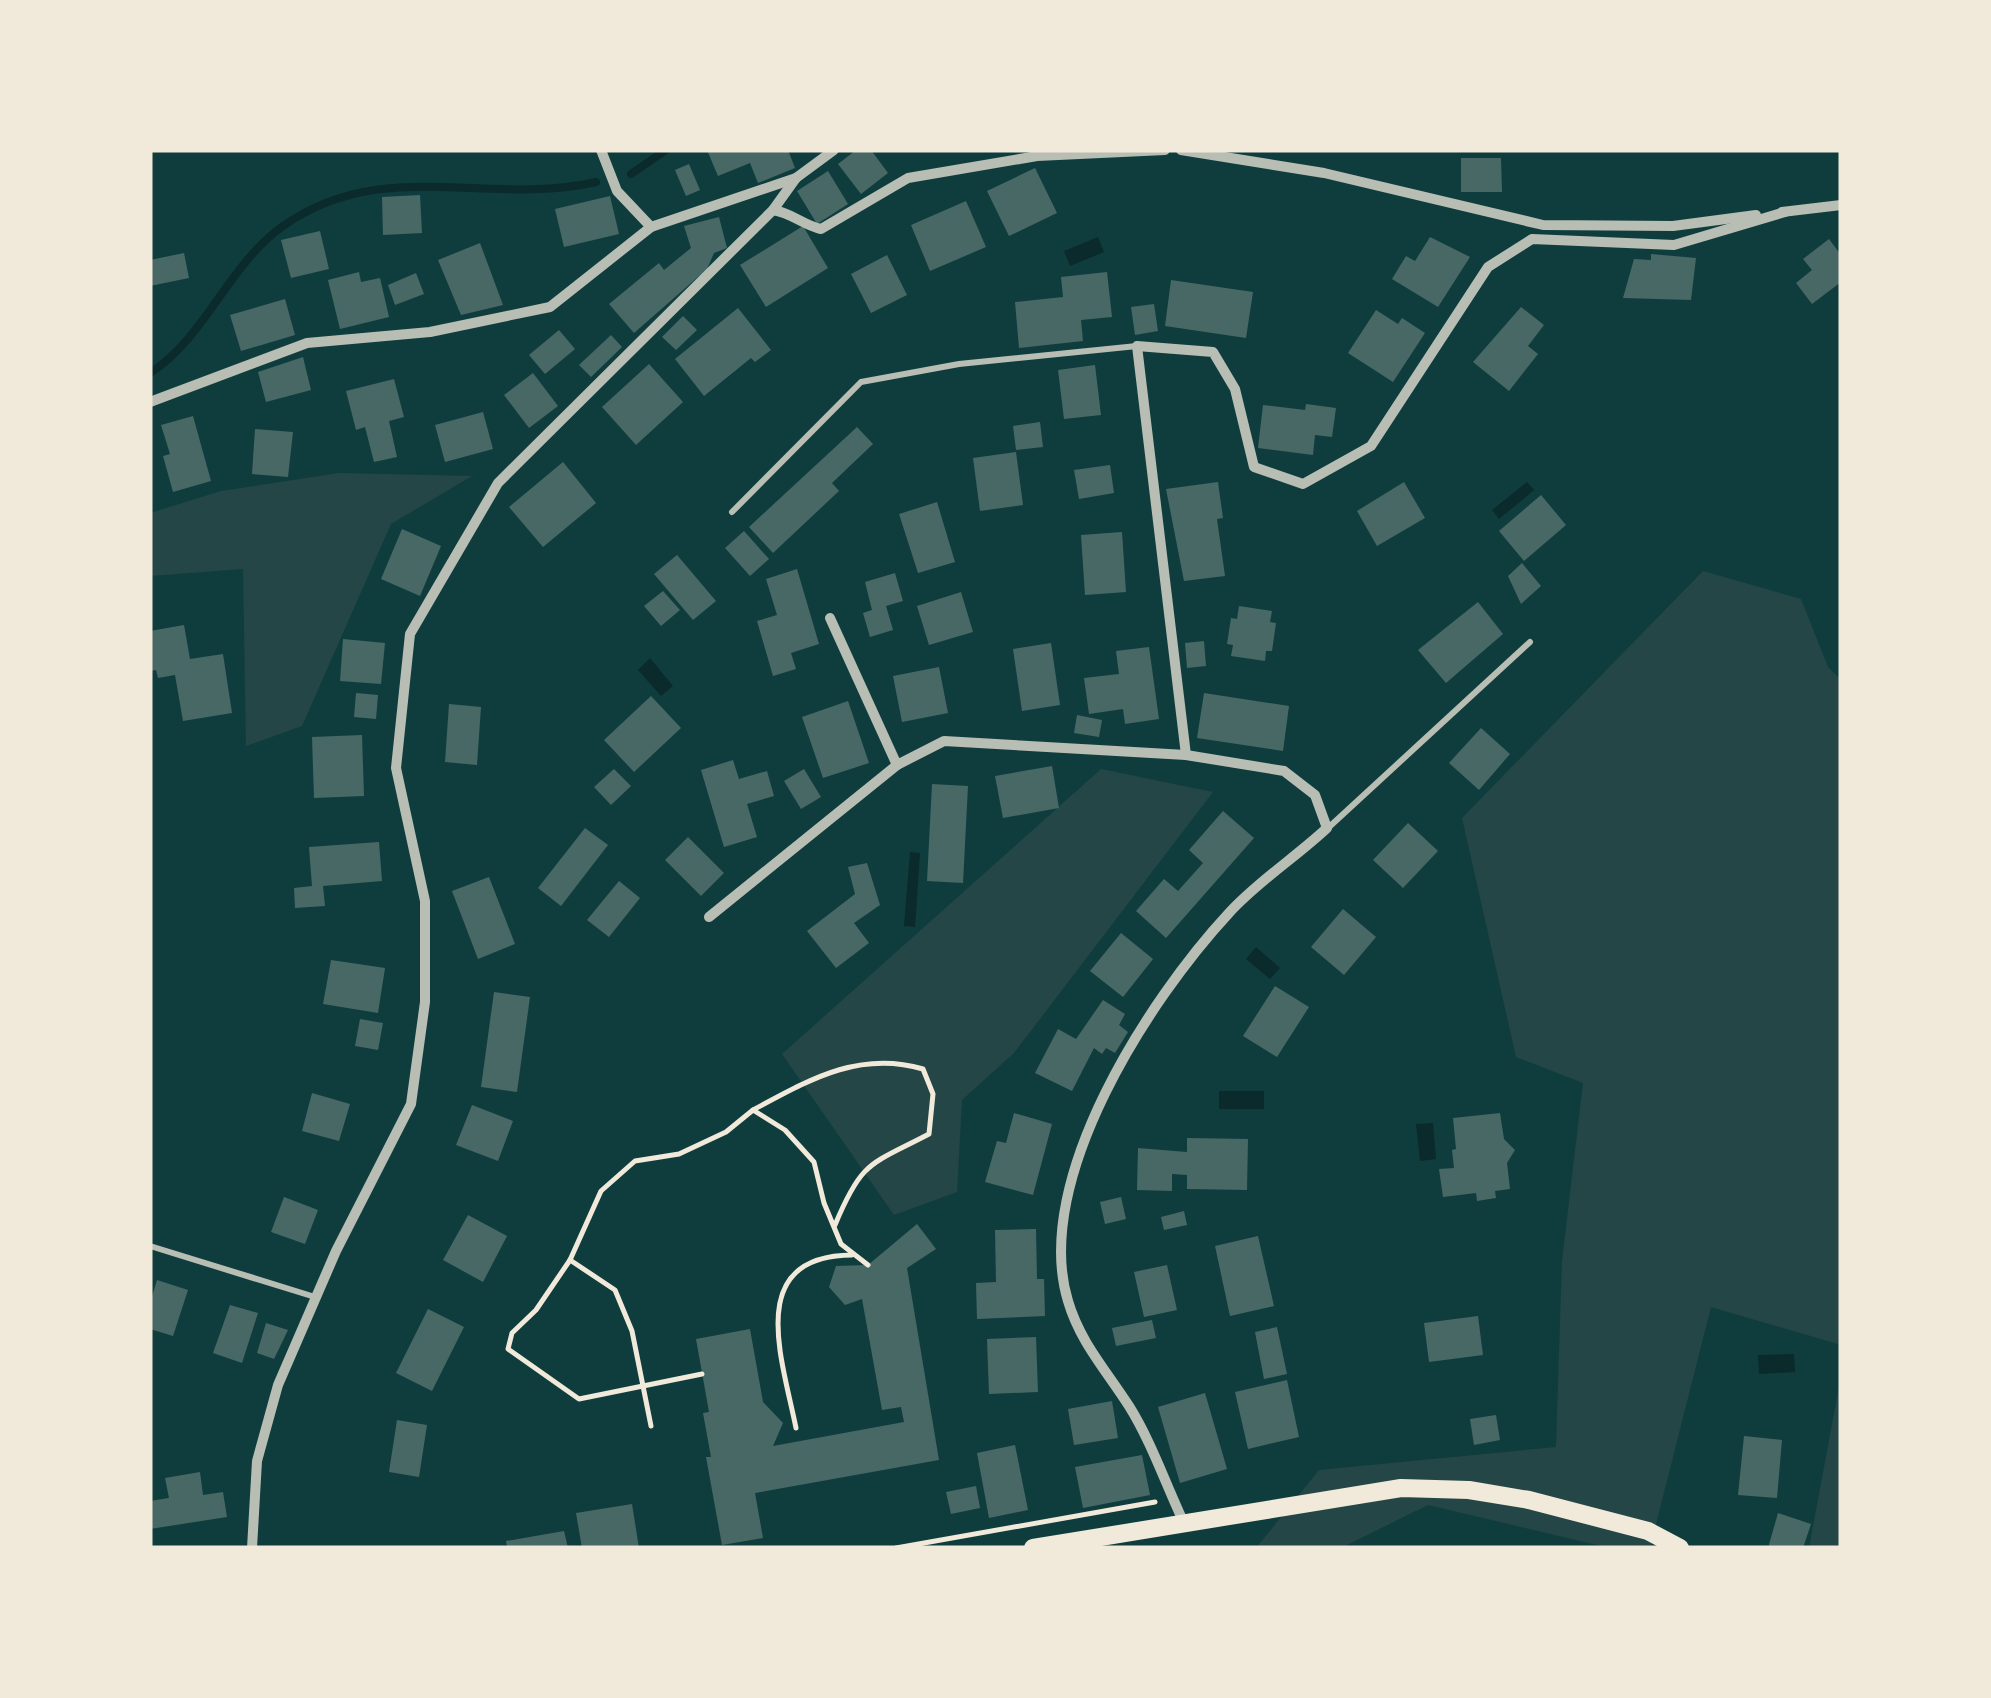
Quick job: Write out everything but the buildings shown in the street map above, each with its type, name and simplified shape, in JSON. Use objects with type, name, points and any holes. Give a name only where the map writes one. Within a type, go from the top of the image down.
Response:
[{"type":"main road","points":[[1033,1548],[1401,1488],[1468,1490],[1597,1516],[1648,1531],[1680,1548]]},
{"type":"street","points":[[600,150],[617,192],[651,227]]},
{"type":"street","points":[[150,402],[307,343],[430,332],[550,307],[651,227],[796,178],[834,150]]},
{"type":"street","points":[[773,210],[792,213],[810,227],[821,229],[908,178],[1037,156],[1165,150]]},
{"type":"street","points":[[1181,150],[1324,173],[1543,224],[1673,226],[1841,205]]},
{"type":"street","points":[[252,1548],[257,1461],[278,1385],[411,1104],[424,1002],[425,901],[396,768],[410,634],[498,483],[773,210],[796,178]]},
{"type":"street","points":[[1186,754],[1137,346],[1213,352],[1236,389],[1254,468],[1303,484],[1371,446],[1488,267],[1532,238],[1674,245],[1785,212]]},
{"type":"street","points":[[830,618],[897,765]]},
{"type":"street","points":[[709,917],[897,765],[944,741],[1186,754],[1284,771],[1316,794],[1327,828],[1230,912],[1145,1022],[1102,1096],[1071,1180],[1063,1242],[1067,1298],[1090,1354],[1130,1408],[1184,1523]]},
{"type":"lane","points":[[732,512],[862,382],[958,364],[1137,346]]},
{"type":"lane","points":[[1327,828],[1530,642]]},
{"type":"lane","points":[[150,1246],[316,1298]]},
{"type":"path","points":[[702,1374],[579,1399],[508,1349],[512,1333],[536,1310],[570,1260],[601,1191],[635,1162],[678,1154],[726,1132],[753,1110],[822,1072],[896,1060],[923,1068],[933,1094],[928,1134],[878,1158],[852,1185],[834,1228]]},
{"type":"path","points":[[753,1110],[786,1130],[814,1162],[841,1244],[868,1265]]},
{"type":"path","points":[[796,1428],[777,1316],[784,1285],[800,1264],[827,1255],[854,1254]]},
{"type":"path","points":[[570,1260],[614,1290],[632,1331],[651,1426]]},
{"type":"path","points":[[896,1548],[1173,1499]]},
{"type":"shaded area","points":[[1098,237],[1104,252],[1070,266],[1064,251]]},
{"type":"shaded area","points":[[339,473],[472,476],[391,524],[302,726],[246,746],[243,569],[150,576],[150,513],[221,491]]},
{"type":"shaded area","points":[[1527,482],[1534,490],[1499,519],[1492,510]]},
{"type":"shaded area","points":[[1703,571],[1801,599],[1828,667],[1841,680],[1841,1345],[1711,1307],[1650,1548],[1610,1548],[1428,1505],[1341,1548],[1256,1548],[1319,1470],[1556,1447],[1562,1261],[1583,1083],[1516,1057],[1462,818]]},
{"type":"shaded area","points":[[650,658],[673,686],[661,696],[638,670]]},
{"type":"shaded area","points":[[1101,769],[1213,792],[1014,1053],[962,1100],[957,1192],[894,1215],[782,1054]]},
{"type":"shaded area","points":[[910,852],[920,853],[915,927],[904,926]]},
{"type":"shaded area","points":[[1256,947],[1280,968],[1270,979],[1246,959]]},
{"type":"shaded area","points":[[1219,1091],[1264,1091],[1264,1109],[1219,1109]]},
{"type":"shaded area","points":[[1433,1123],[1436,1159],[1420,1161],[1416,1124]]},
{"type":"shaded area","points":[[1794,1354],[1795,1372],[1759,1374],[1758,1355]]},
{"type":"shaded area","points":[[1841,1376],[1841,1548],[1809,1548]]},
{"type":"waterway","points":[[631,174],[666,150]]},
{"type":"waterway","points":[[150,373],[187,340],[264,242],[283,226],[321,205],[359,193],[398,187],[555,188],[596,182]]}]
